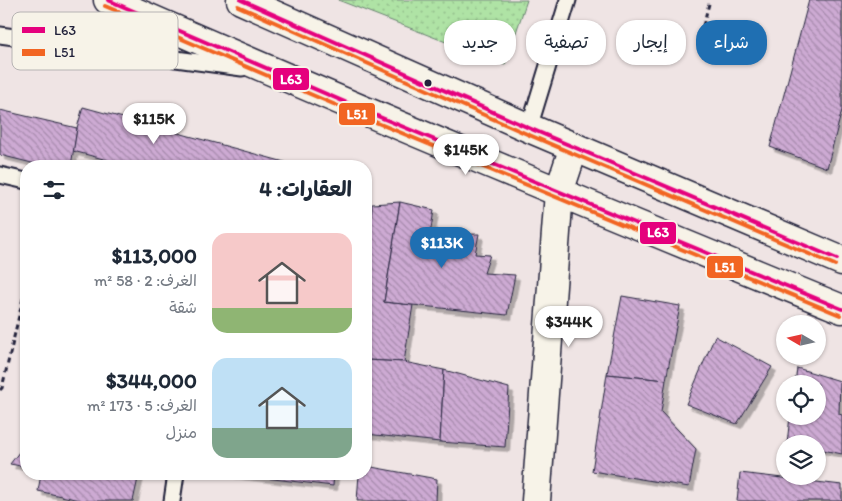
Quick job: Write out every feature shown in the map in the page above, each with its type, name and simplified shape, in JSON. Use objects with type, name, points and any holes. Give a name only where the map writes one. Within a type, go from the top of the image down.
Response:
[{"type":"main road","points":[[108,0],[135,12]]},
{"type":"main road","points":[[241,0],[529,128],[842,261]]},
{"type":"main road","points":[[178,31],[271,72],[842,309]]},
{"type":"main road","points":[[536,501],[559,192],[574,147]]},
{"type":"lane","points":[[529,128],[568,0]]},
{"type":"lane","points":[[178,60],[271,72]]},
{"type":"lane","points":[[0,175],[20,180]]},
{"type":"lane","points":[[172,501],[175,480]]},
{"type":"path","points":[[705,20],[710,0]]},
{"type":"path","points":[[0,390],[20,312]]},
{"type":"green space","points":[[338,0],[527,0],[516,32],[516,20],[444,20],[444,41]]},
{"type":"building","points":[[809,0],[842,0],[842,110],[827,168],[770,147]]},
{"type":"building","points":[[83,107],[277,160],[107,160],[73,151]]},
{"type":"building","points":[[0,110],[77,128],[72,160],[20,160],[0,155]]},
{"type":"building","points":[[400,202],[384,302],[413,305],[404,362],[372,360],[372,204]]},
{"type":"building","points":[[400,202],[434,210],[430,235],[479,234],[475,254],[490,255],[484,273],[515,275],[507,315],[384,302]]},
{"type":"building","points":[[622,296],[680,306],[666,380],[607,374]]},
{"type":"building","points":[[715,336],[772,367],[737,424],[686,404]]},
{"type":"building","points":[[372,360],[404,362],[444,370],[440,442],[372,435]]},
{"type":"building","points":[[797,368],[820,375],[796,375]]},
{"type":"building","points":[[444,370],[509,388],[505,447],[440,442]]},
{"type":"building","points":[[607,374],[666,380],[661,412],[696,449],[689,487],[592,471]]},
{"type":"building","points":[[826,377],[840,381],[839,414],[842,415],[842,454],[826,451],[826,435],[788,435],[789,425],[826,425]]},
{"type":"building","points":[[20,451],[20,466],[10,464]]},
{"type":"building","points":[[372,467],[437,479],[436,501],[357,501],[359,480],[372,480]]},
{"type":"building","points":[[740,473],[776,477],[776,485],[826,485],[826,483],[842,485],[842,501],[737,501]]},
{"type":"building","points":[[40,480],[138,480],[133,501],[84,501],[38,491]]},
{"type":"building","points":[[282,480],[334,480],[333,486]]},
{"type":"transit line","name":"L63","points":[[108,0],[136,12]]},
{"type":"transit line","name":"L63","points":[[241,0],[529,128],[837,259]]},
{"type":"transit line","name":"L51","points":[[105,6],[119,12]]},
{"type":"transit line","name":"L51","points":[[238,6],[527,134],[835,265]]},
{"type":"transit line","name":"L63","points":[[178,30],[382,118],[842,309]]},
{"type":"transit line","name":"L51","points":[[178,37],[380,124],[840,315]]}]
